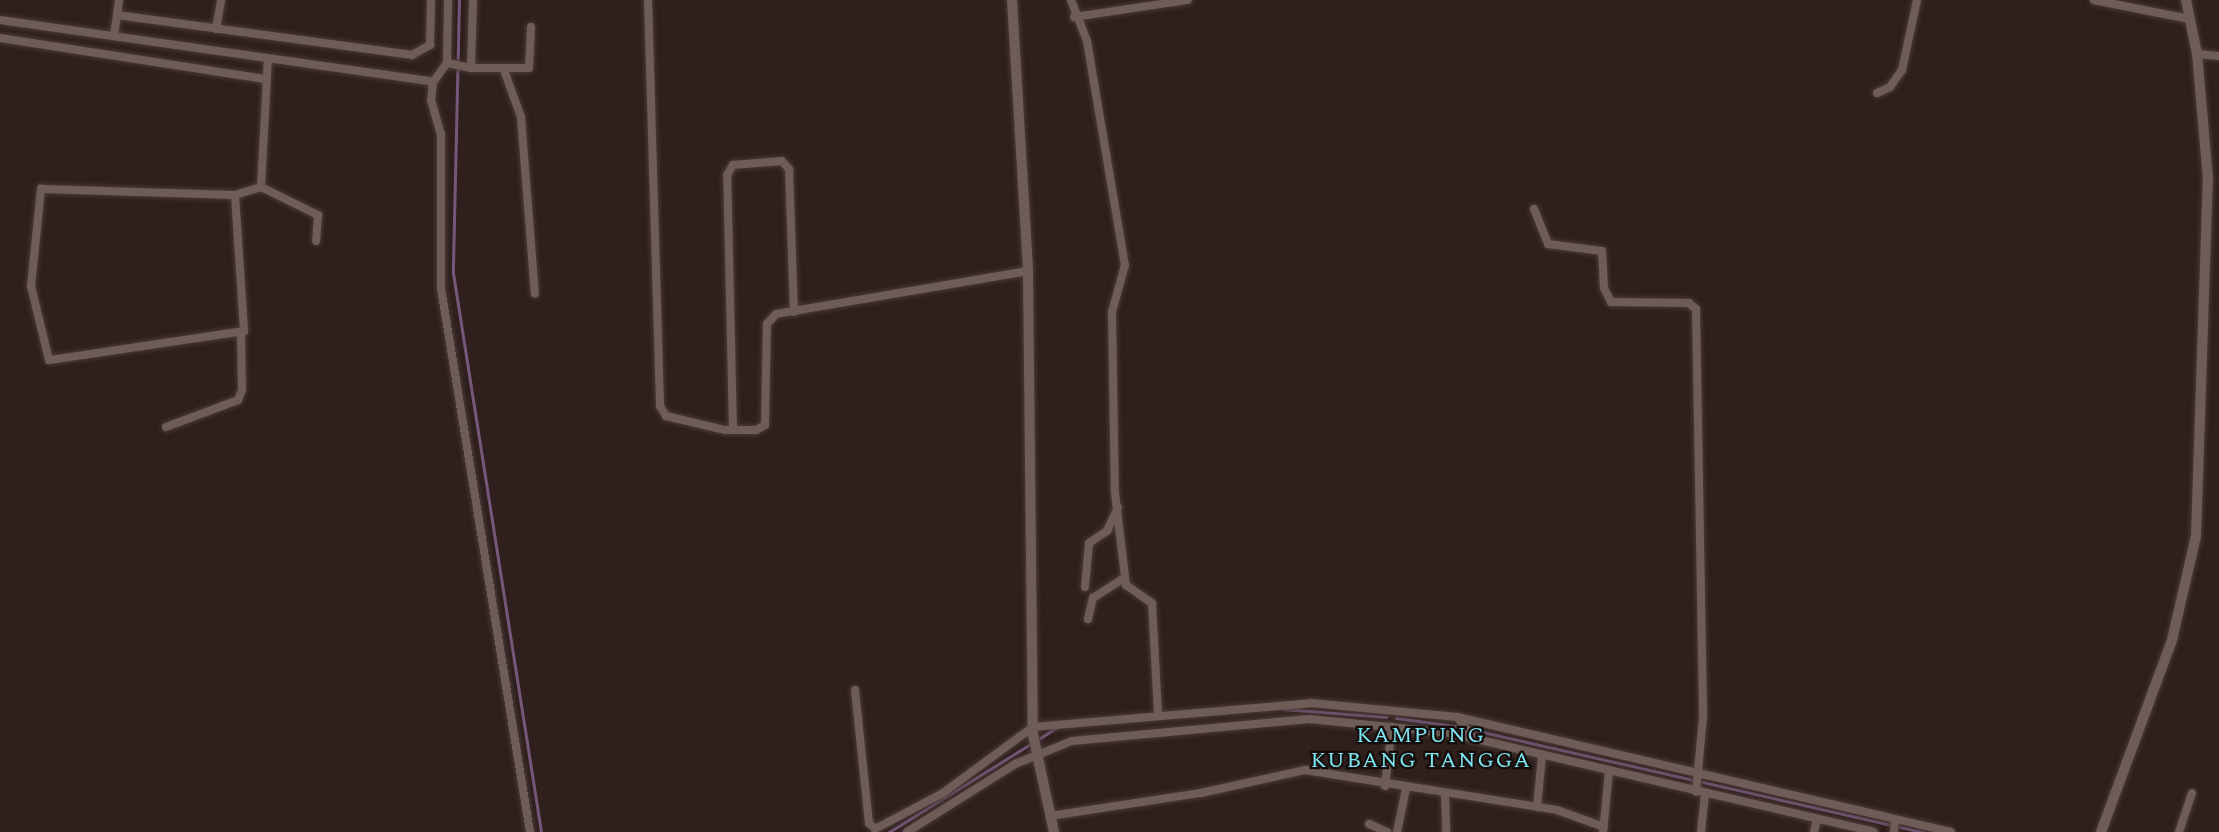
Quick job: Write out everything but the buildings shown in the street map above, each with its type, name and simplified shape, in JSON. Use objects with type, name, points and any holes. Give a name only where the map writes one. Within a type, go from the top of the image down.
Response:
[{"type":"street","points":[[114,36],[119,0]]},
{"type":"street","points":[[216,29],[221,0]]},
{"type":"street","points":[[117,15],[416,55],[430,45],[431,0]]},
{"type":"street","points":[[448,0],[450,63],[433,82],[431,100],[441,134],[441,288],[530,832]]},
{"type":"street","points":[[468,67],[474,0]]},
{"type":"street","points":[[648,0],[661,409],[666,416],[733,430],[756,430],[767,421],[767,324],[776,314],[1028,271]]},
{"type":"street","points":[[1012,0],[1028,271],[1033,731],[1054,832]]},
{"type":"street","points":[[1071,0],[1074,17],[1087,41],[1125,265],[1112,312],[1118,506],[1127,588],[1152,603],[1158,715]]},
{"type":"street","points":[[1074,17],[1188,0]]},
{"type":"street","points":[[1877,93],[1890,87],[1902,70],[1917,0]]},
{"type":"street","points":[[2094,0],[2189,19]]},
{"type":"street","points":[[2101,832],[2172,640],[2196,536],[2208,180],[2197,54],[2186,0]]},
{"type":"street","points":[[0,20],[433,82]]},
{"type":"street","points":[[450,63],[504,70],[531,66],[531,27]]},
{"type":"street","points":[[0,38],[265,79]]},
{"type":"street","points":[[2197,54],[2219,56]]},
{"type":"street","points":[[261,188],[265,79],[268,58]]},
{"type":"street","points":[[504,70],[521,117],[535,293]]},
{"type":"street","points":[[733,430],[727,175],[733,165],[782,161],[789,169],[794,312]]},
{"type":"street","points":[[242,333],[49,360],[31,286],[38,193],[43,187],[235,195],[261,188],[316,214],[316,241]]},
{"type":"street","points":[[166,427],[238,400],[243,390],[242,333],[246,324],[235,195]]},
{"type":"street","points":[[1534,209],[1548,244],[1602,251],[1604,288],[1611,302],[1689,303],[1696,309],[1698,784],[1705,794],[1701,832]]},
{"type":"street","points":[[1084,586],[1089,543],[1107,531],[1118,506]]},
{"type":"street","points":[[1088,619],[1093,598],[1125,577]]},
{"type":"street","points":[[855,690],[869,823],[875,829],[943,793],[1033,731],[1158,715],[1311,703],[1457,717],[1698,784],[1894,827],[1952,832]]},
{"type":"street","points":[[1457,717],[1472,736]]},
{"type":"street","points":[[907,832],[1015,764],[1079,739],[1268,722],[1392,726],[1472,736],[1609,772],[1698,784]]},
{"type":"street","points":[[1384,786],[1392,726]]},
{"type":"street","points":[[1537,807],[1542,756]]},
{"type":"street","points":[[1050,816],[1201,793],[1291,771],[1537,807],[1603,829],[1609,772]]},
{"type":"street","points":[[1397,832],[1406,789]]},
{"type":"street","points":[[2179,832],[2192,793]]},
{"type":"street","points":[[1705,794],[1874,832]]},
{"type":"street","points":[[1444,795],[1446,832]]},
{"type":"street","points":[[1814,832],[1817,819]]},
{"type":"street","points":[[1369,824],[1387,832]]},
{"type":"waterway","points":[[459,0],[453,273],[541,832]]},
{"type":"waterway","points":[[1283,709],[1387,717]]},
{"type":"waterway","points":[[1396,718],[1462,727]]},
{"type":"waterway","points":[[889,832],[1056,728]]},
{"type":"waterway","points":[[1469,729],[1923,832]]},
{"type":"district","name":"KAMPUNG KUBANG TANGGA","points":[[1421,748]]}]
